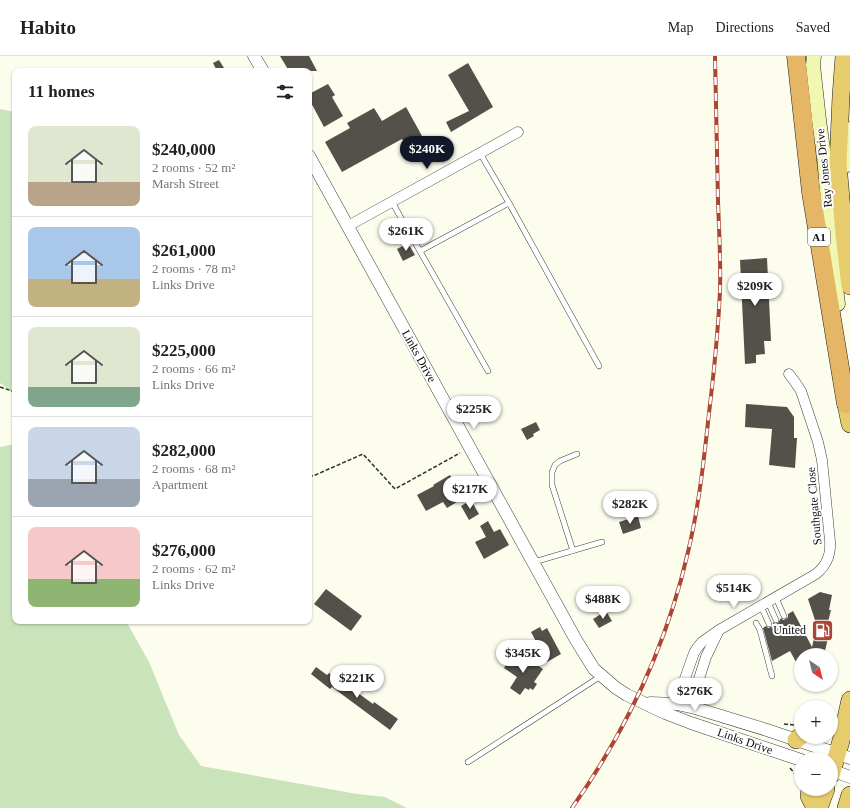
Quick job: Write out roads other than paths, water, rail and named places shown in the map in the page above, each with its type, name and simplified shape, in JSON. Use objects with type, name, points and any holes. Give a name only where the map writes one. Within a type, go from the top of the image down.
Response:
[{"type":"highway","name":"A1","points":[[796,56],[811,192],[846,404]]},
{"type":"highway","name":"Ray Jones Drive","points":[[844,56],[838,150],[844,234],[850,286]]},
{"type":"highway","name":"Ray Jones Drive","points":[[846,404],[850,424]]},
{"type":"highway","points":[[844,756],[838,729],[850,700]]},
{"type":"highway","points":[[809,796],[816,808]]},
{"type":"highway","points":[[819,808],[823,796]]},
{"type":"main road","name":"Ray Jones Drive","points":[[814,56],[813,65],[824,156],[834,270],[843,344],[846,404]]},
{"type":"main road","name":"Ray Jones Drive","points":[[842,201],[850,129]]},
{"type":"street","points":[[254,56],[260,68]]},
{"type":"street","points":[[348,226],[518,132]]},
{"type":"street","name":"Links Drive","points":[[312,161],[533,562],[594,669],[620,691],[636,700],[680,719],[794,758]]},
{"type":"street","name":"Southgate Close","points":[[676,704],[694,653],[704,641],[719,630],[812,577],[820,570],[827,560],[831,549],[822,460],[818,442],[801,391],[789,374]]},
{"type":"street","points":[[680,719],[690,707],[706,657],[719,630]]},
{"type":"street","name":"Links Drive","points":[[645,703],[676,704],[690,707],[794,737]]},
{"type":"street","points":[[676,704],[680,719]]},
{"type":"street","name":"Links Drive","points":[[813,744],[844,756]]},
{"type":"street","points":[[838,773],[850,776]]},
{"type":"lane","points":[[480,153],[599,366]]},
{"type":"lane","points":[[392,202],[488,372]]},
{"type":"lane","points":[[420,251],[509,203]]},
{"type":"lane","points":[[573,551],[552,485],[552,472],[555,465],[560,461],[577,454]]},
{"type":"lane","points":[[533,562],[602,542]]},
{"type":"lane","points":[[768,602],[784,616]]},
{"type":"lane","points":[[768,602],[776,620]]},
{"type":"lane","points":[[768,602],[769,624]]},
{"type":"lane","points":[[756,623],[760,630],[772,676]]},
{"type":"lane","points":[[468,762],[601,676]]},
{"type":"railway","points":[[572,808],[592,779],[627,717],[656,653],[669,620],[679,586],[695,517],[713,382],[720,291],[715,56]]},
{"type":"place","name":"United","points":[[822,630]]}]
